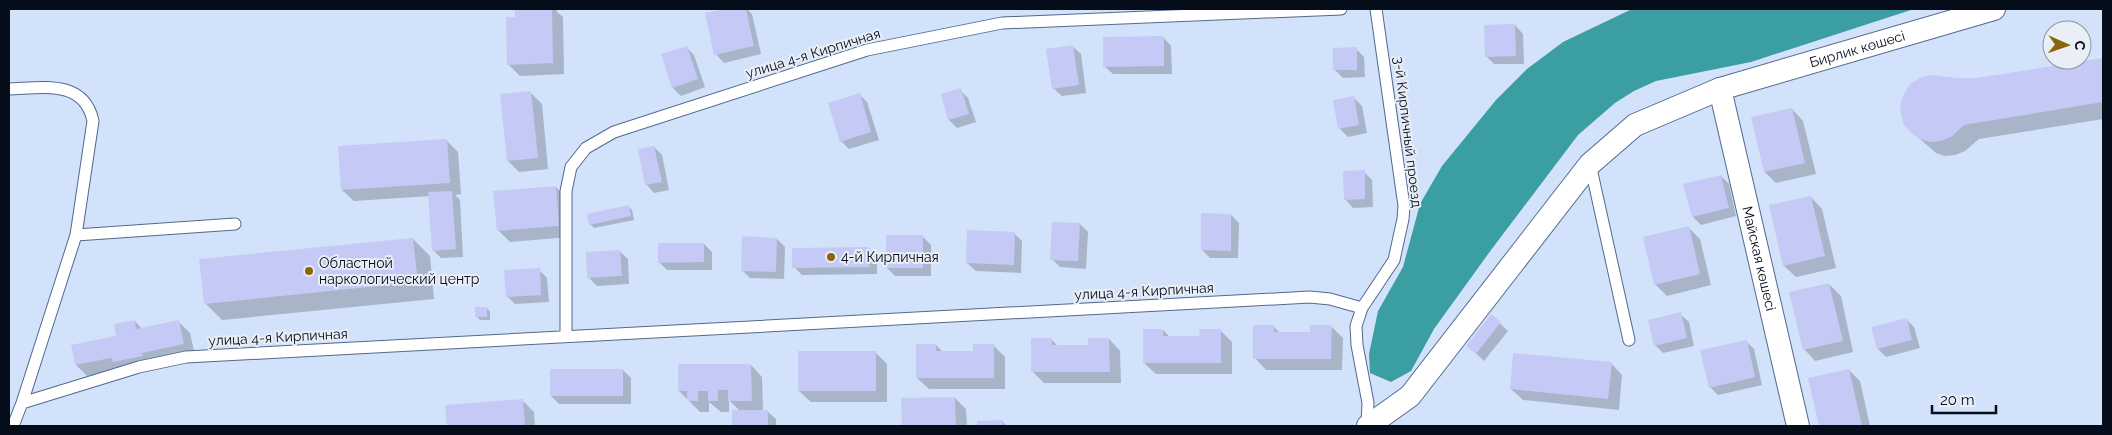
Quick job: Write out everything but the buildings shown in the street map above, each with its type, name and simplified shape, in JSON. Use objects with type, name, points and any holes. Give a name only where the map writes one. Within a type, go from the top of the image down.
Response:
[{"type":"street","name":"Бирлик көшесі","points":[[1368,426],[1410,396],[1426,378],[1590,164],[1635,125],[1720,89],[1994,9]]},
{"type":"street","name":"Майская көшесі","points":[[1720,89],[1798,426]]},
{"type":"lane","name":"улица 4-я Кирпичная","points":[[566,336],[566,191],[570,167],[586,148],[614,132],[868,50],[1002,23],[1340,9]]},
{"type":"lane","name":"3-й Кирпичный проезд","points":[[1368,426],[1368,403],[1357,345],[1356,326],[1362,308],[1394,260],[1404,206],[1376,9]]},
{"type":"lane","points":[[9,88],[53,87],[63,89],[80,97],[91,110],[93,121],[76,235],[13,426]]},
{"type":"lane","points":[[1590,164],[1629,340]]},
{"type":"lane","points":[[76,235],[234,224]]},
{"type":"lane","name":"улица 4-я Кирпичная","points":[[22,403],[139,367],[186,357],[1310,297],[1330,299],[1362,308]]},
{"type":"shaded area","points":[[1632,9],[1914,9],[1751,62],[1656,81],[1634,91],[1615,103],[1578,135],[1434,329],[1411,371],[1391,382],[1370,373],[1369,354],[1378,311],[1403,267],[1420,204],[1442,166],[1496,100],[1527,69],[1563,42]]},
{"type":"place","name":"4-й Кирпичная","points":[[831,257]]},
{"type":"place","name":"Областной наркологический центр","points":[[309,271]]}]
